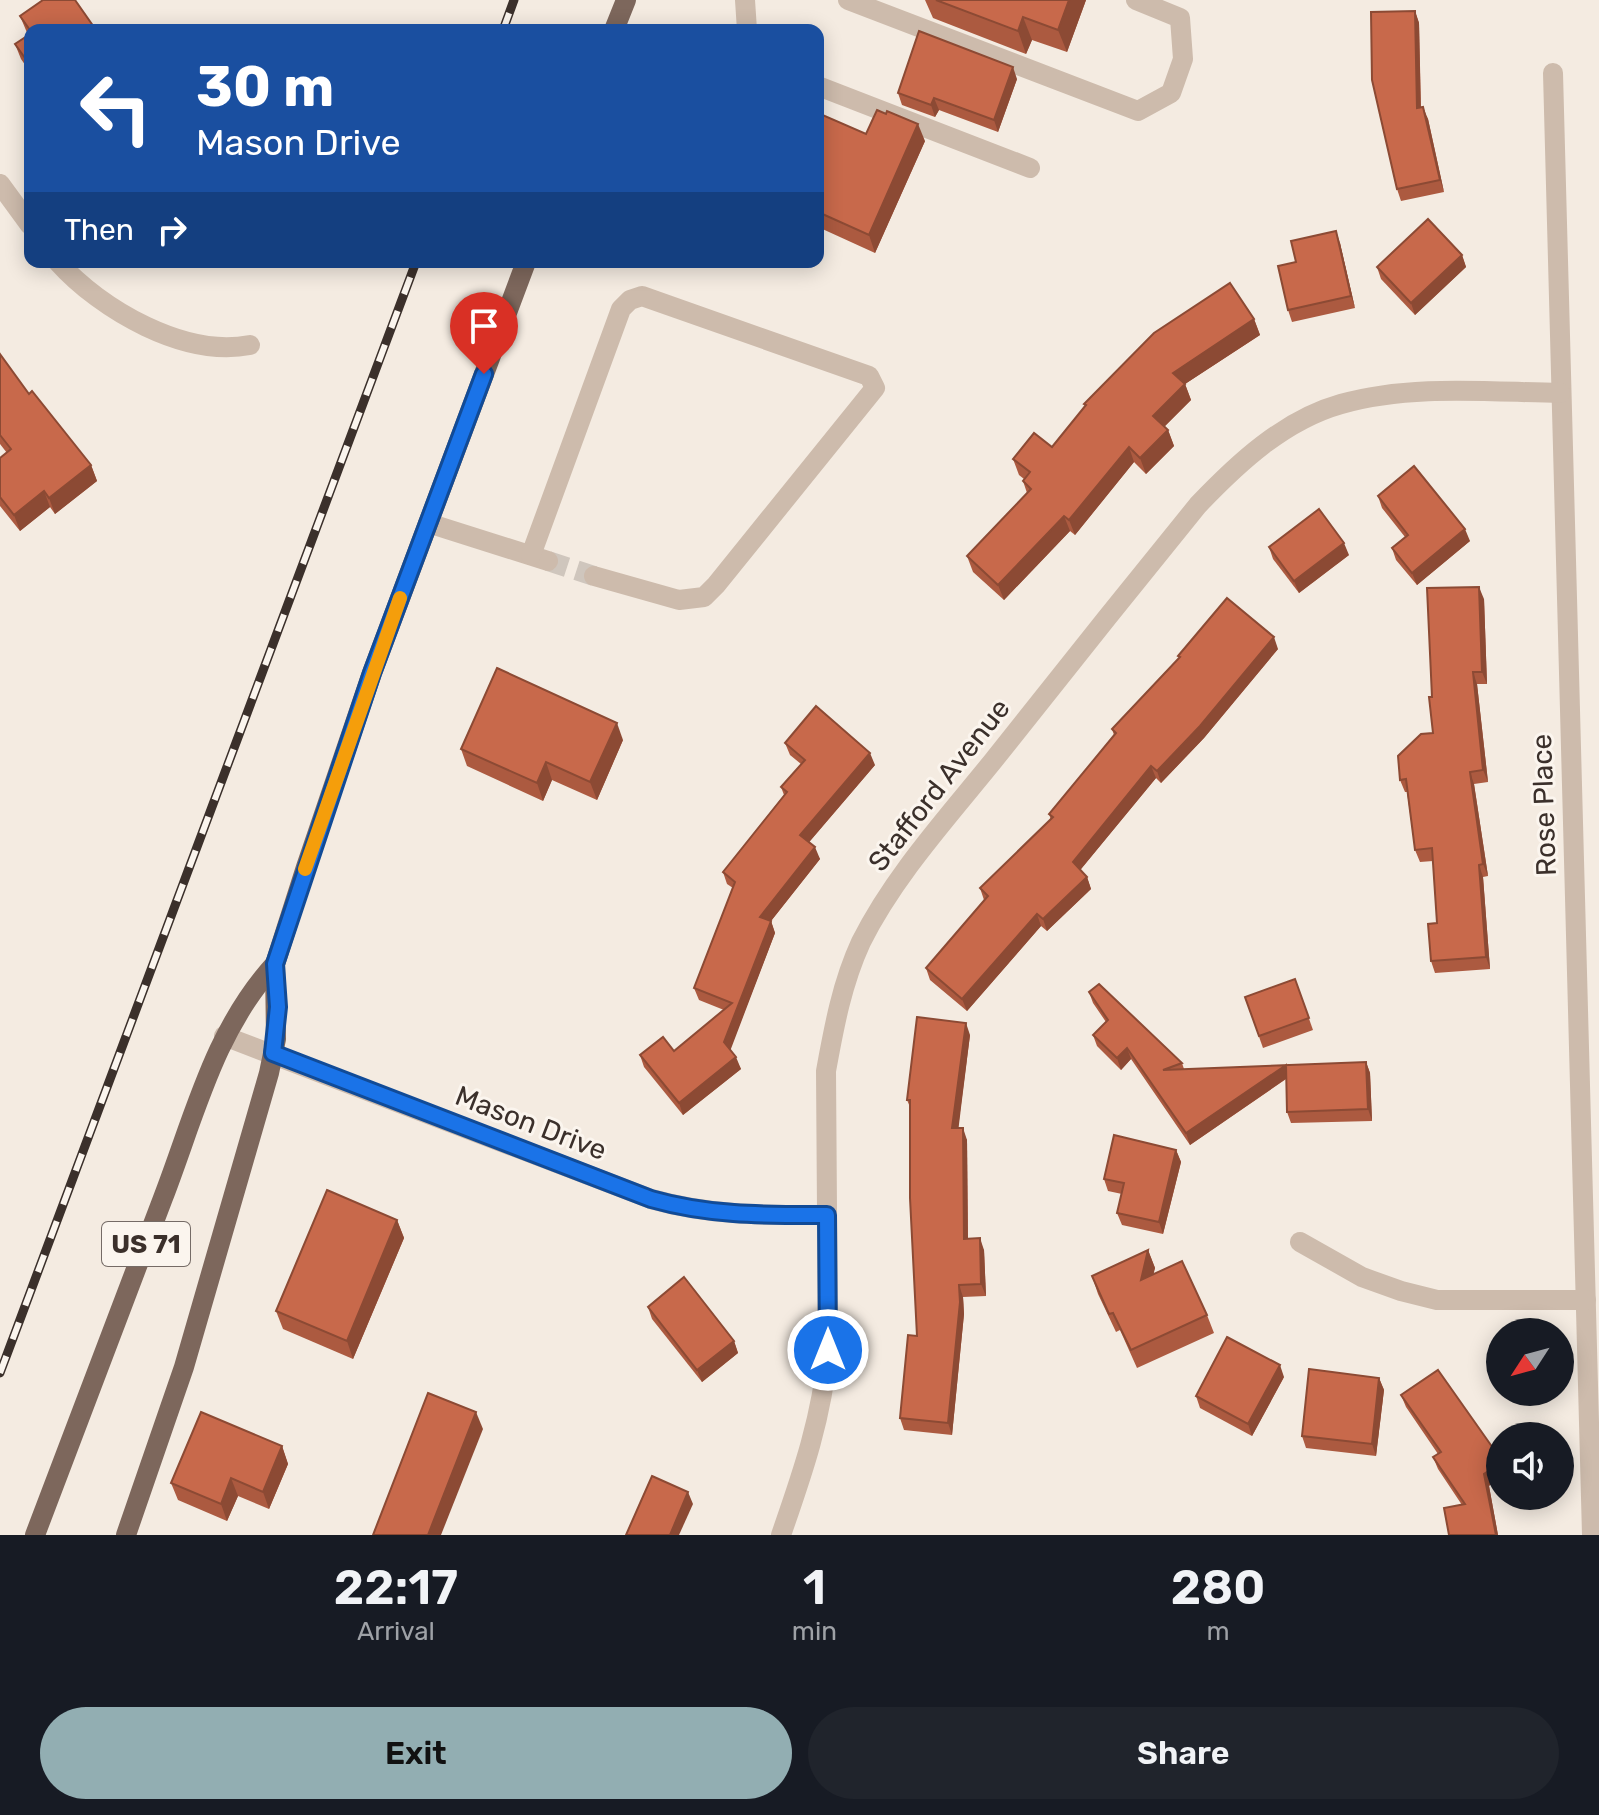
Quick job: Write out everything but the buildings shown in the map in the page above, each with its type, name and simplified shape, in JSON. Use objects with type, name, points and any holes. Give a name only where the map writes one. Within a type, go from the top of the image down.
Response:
[{"type":"main road","points":[[616,24],[626,0]]},
{"type":"main road","name":"US 71","points":[[126,1535],[184,1367],[273,1053],[278,1007],[275,964],[372,673],[524,268]]},
{"type":"main road","name":"US 71","points":[[35,1535],[215,1056],[254,987],[275,964]]},
{"type":"street","points":[[745,0],[747,24]]},
{"type":"street","points":[[848,0],[1138,111],[1171,93],[1183,59],[1180,18],[1136,0]]},
{"type":"street","name":"Rose Place","points":[[1553,73],[1592,1535]]},
{"type":"street","points":[[824,88],[1030,168]]},
{"type":"street","points":[[0,184],[24,217]]},
{"type":"street","points":[[65,268],[95,296],[132,319],[200,346],[230,349],[250,345]]},
{"type":"street","points":[[428,523],[539,558],[621,309],[630,300],[642,296],[869,376],[875,388],[704,597],[679,600],[594,576]]},
{"type":"street","name":"Stafford Avenue","points":[[781,1535],[805,1468],[825,1389],[828,1350],[826,1071],[843,994],[861,943],[885,900],[930,839],[1198,505],[1223,478],[1260,447],[1307,417],[1341,404],[1386,395],[1560,393]]},
{"type":"street","name":"Mason Drive","points":[[224,1036],[651,1199],[688,1209],[731,1215],[827,1215]]},
{"type":"street","points":[[1300,1242],[1362,1277],[1437,1300],[1586,1300]]},
{"type":"tunnel","points":[[548,561],[594,576]]},
{"type":"railway","points":[[505,24],[514,0]]},
{"type":"railway","points":[[0,1373],[414,268]]},
{"type":"slow traffic","points":[[305,869],[400,598]]},
{"type":"route","points":[[484,374],[372,673],[275,964],[278,1007],[273,1053],[651,1199],[688,1209],[731,1215],[827,1215],[828,1350]]}]
